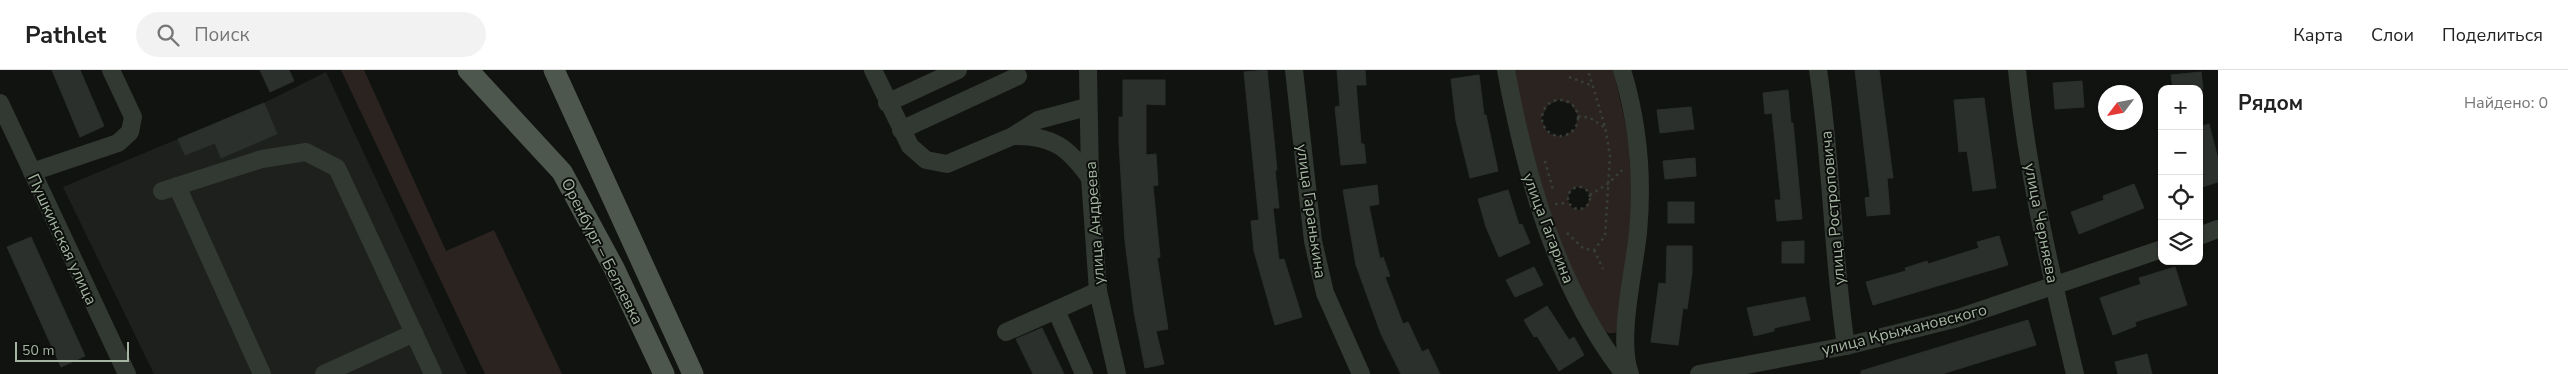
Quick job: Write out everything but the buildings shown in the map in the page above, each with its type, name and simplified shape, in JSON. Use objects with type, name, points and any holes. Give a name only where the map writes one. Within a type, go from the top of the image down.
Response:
[{"type":"main road","name":"Оренбург – Беляевка","points":[[468,70],[562,172],[614,268],[664,374]]},
{"type":"main road","name":"Оренбург – Беляевка","points":[[554,70],[693,374]]},
{"type":"street","points":[[32,172],[118,143],[130,132],[133,118],[111,70]]},
{"type":"street","points":[[872,70],[910,146],[926,160],[947,164],[1013,136],[1038,120],[1087,107]]},
{"type":"street","points":[[887,103],[958,70]]},
{"type":"street","name":"улица Андреева","points":[[1088,70],[1087,107],[1090,178],[1098,291],[1117,374]]},
{"type":"street","name":"улица Гаранькина","points":[[1294,70],[1313,241],[1325,293],[1361,374]]},
{"type":"street","name":"улица Гагарина","points":[[1506,70],[1526,168],[1547,228],[1584,313],[1624,374]]},
{"type":"street","points":[[1622,70],[1636,130],[1639,159],[1638,231],[1624,350],[1630,374]]},
{"type":"street","name":"улица Ростроповича","points":[[1818,70],[1825,114],[1834,240],[1846,346]]},
{"type":"street","name":"улица Черняева","points":[[2017,70],[2022,124],[2054,286],[2075,374]]},
{"type":"street","points":[[901,130],[1018,76]]},
{"type":"street","name":"Пушкинская улица","points":[[0,103],[127,374]]},
{"type":"street","points":[[1013,136],[1028,136],[1054,141],[1076,158],[1090,178]]},
{"type":"street","points":[[262,374],[169,188],[262,159],[306,152],[337,168],[433,374]]},
{"type":"street","points":[[2203,235],[2218,229]]},
{"type":"street","name":"улица Крыжановского","points":[[1699,374],[1846,346],[1958,318],[2158,250]]},
{"type":"street","points":[[1006,332],[1098,291]]},
{"type":"street","points":[[1056,310],[1084,374]]},
{"type":"street","points":[[324,374],[414,333]]},
{"type":"path","points":[[1588,70],[1605,127],[1610,155],[1605,236],[1594,250]]},
{"type":"path","points":[[1569,76],[1592,86]]},
{"type":"path","points":[[1559,100],[1571,104],[1578,116],[1575,129],[1562,137],[1548,132],[1541,119],[1548,105],[1559,100]]},
{"type":"path","points":[[1578,116],[1590,118],[1605,127]]},
{"type":"path","points":[[1544,158],[1559,211]]},
{"type":"path","points":[[1590,195],[1609,183],[1631,161],[1639,159]]},
{"type":"path","points":[[1576,187],[1585,188],[1590,195],[1590,203],[1584,209],[1575,209],[1568,203],[1569,193],[1576,187]]},
{"type":"path","points":[[1564,225],[1574,241],[1584,249],[1594,250]]},
{"type":"path","points":[[1594,250],[1604,270]]},
{"type":"shaded area","points":[[341,70],[364,70],[446,251],[494,230],[562,374],[485,374]]},
{"type":"shaded area","points":[[1511,70],[1613,70],[1628,138],[1632,181],[1629,245],[1618,329],[1615,333],[1608,333],[1602,329],[1575,283],[1542,202]],"holes":[[[1559,100],[1571,104],[1578,116],[1575,129],[1562,137],[1548,133],[1541,119],[1548,105]],[[1576,187],[1585,189],[1590,195],[1587,206],[1579,210],[1571,207],[1568,198],[1571,191]]]},
{"type":"shaded area","points":[[326,72],[467,374],[154,374],[63,187],[264,103]]}]
